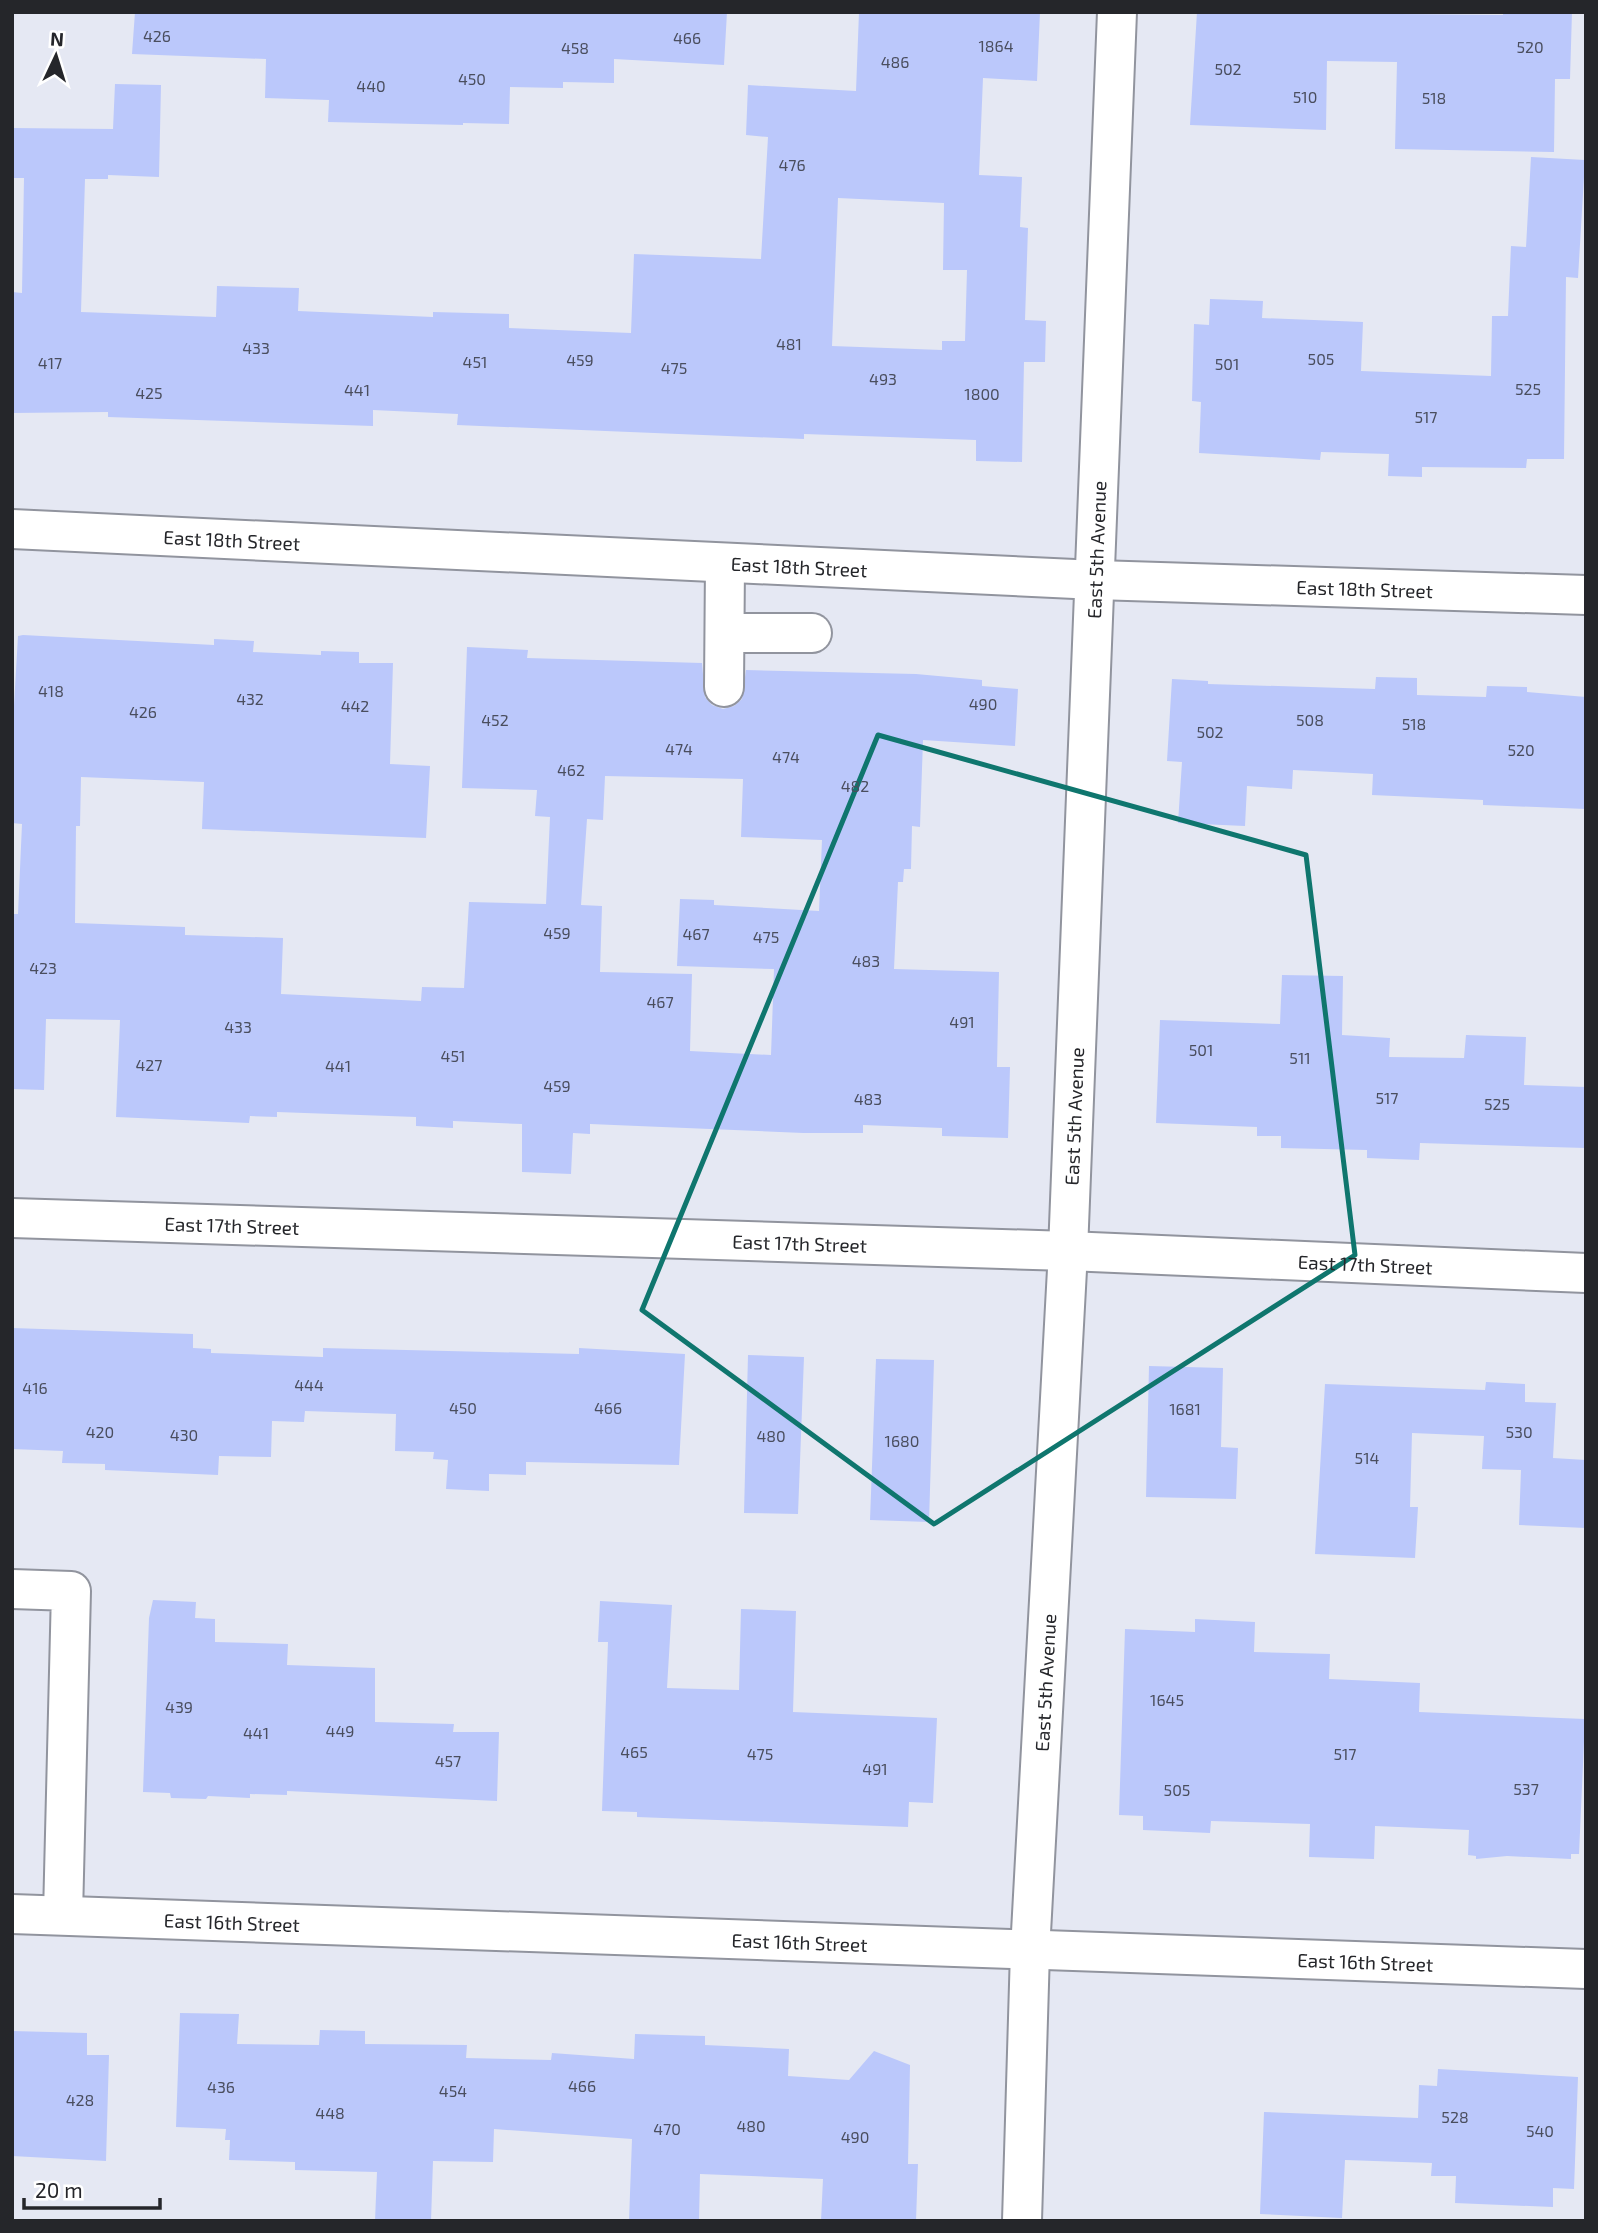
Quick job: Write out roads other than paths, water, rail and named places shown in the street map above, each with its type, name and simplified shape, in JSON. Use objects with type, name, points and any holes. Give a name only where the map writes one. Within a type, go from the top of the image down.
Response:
[{"type":"street","name":"East 5th Avenue","points":[[1022,2221],[1030,1951],[1068,1251],[1117,12]]},
{"type":"street","name":"East 18th Street","points":[[12,529],[1096,580],[1586,594]]},
{"type":"street","points":[[724,687],[725,563]]},
{"type":"street","points":[[724,632],[812,633]]},
{"type":"street","name":"East 17th Street","points":[[12,1218],[1068,1251],[1586,1273]]},
{"type":"street","points":[[12,1589],[71,1591],[63,1915]]},
{"type":"street","name":"East 16th Street","points":[[12,1914],[1586,1969]]}]
